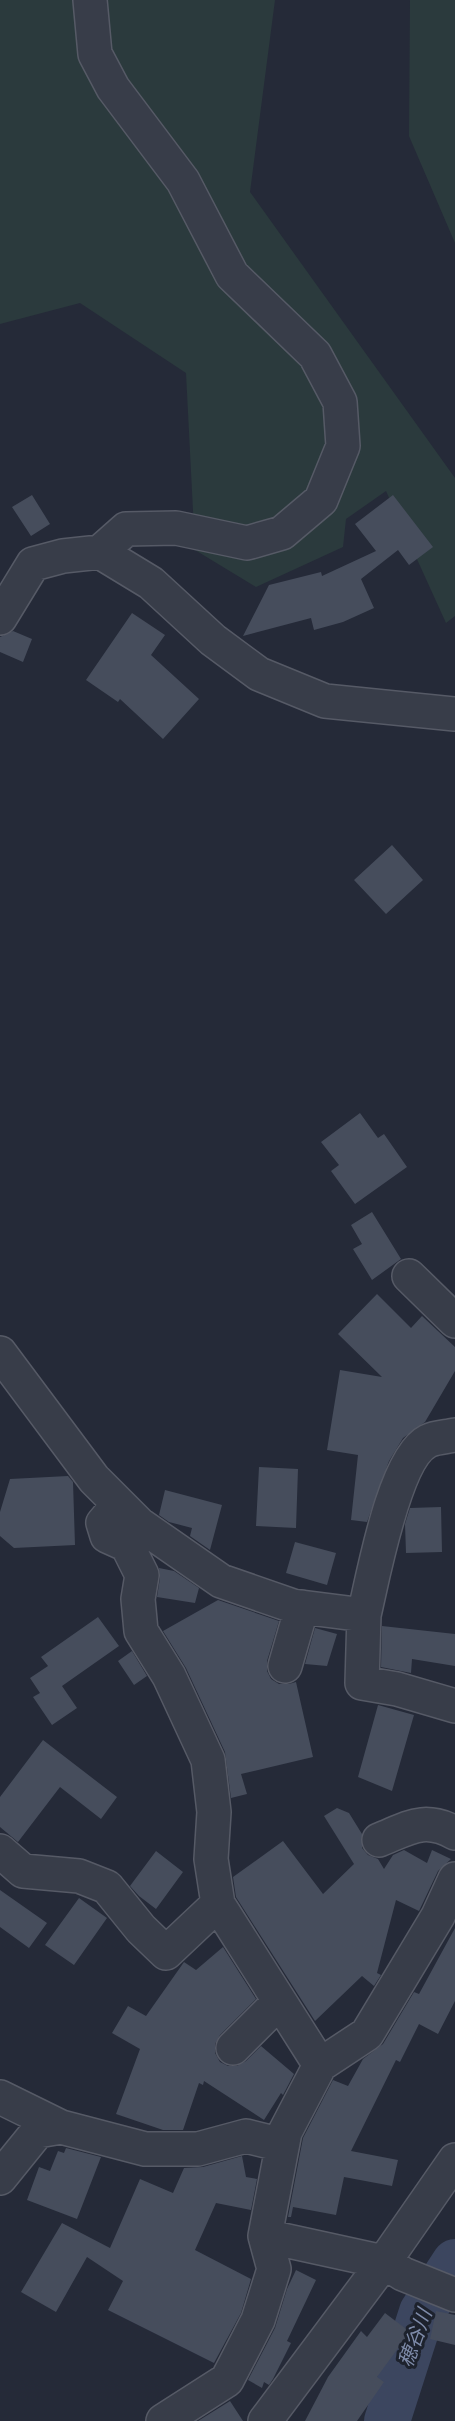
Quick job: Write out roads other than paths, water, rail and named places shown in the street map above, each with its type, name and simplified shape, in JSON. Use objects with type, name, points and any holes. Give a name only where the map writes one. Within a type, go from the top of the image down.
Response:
[{"type":"street","points":[[0,618],[33,564],[63,556],[100,552],[126,529],[176,528],[247,543],[282,533],[321,500],[343,446],[340,402],[315,356],[232,275],[183,181],[113,88],[95,54],[90,0]]},
{"type":"street","points":[[100,552],[151,583],[213,640],[259,674],[325,700],[455,714]]},
{"type":"street","points":[[410,1276],[455,1321]]},
{"type":"street","points":[[0,1353],[94,1479],[140,1524],[221,1581],[302,1607],[364,1615]]},
{"type":"street","points":[[455,1435],[427,1441],[410,1459],[394,1494],[364,1615],[362,1683],[397,1689],[455,1706]]},
{"type":"street","points":[[119,1504],[103,1523],[107,1536],[127,1545],[142,1575],[138,1599],[141,1631],[169,1676],[208,1760],[214,1812],[211,1859],[218,1904],[320,2065]]},
{"type":"street","points":[[285,1666],[302,1607]]},
{"type":"street","points":[[379,1840],[420,1823],[446,1828],[455,1833]]},
{"type":"street","points":[[0,1851],[23,1871],[79,1876],[107,1887],[141,1929],[166,1953],[218,1904]]},
{"type":"street","points":[[163,2421],[227,2380],[258,2320],[274,2269],[265,2236],[285,2132],[320,2065],[367,2034],[443,1931],[455,1879]]},
{"type":"street","points":[[233,2048],[279,2002]]},
{"type":"street","points":[[0,2097],[61,2127],[145,2149],[198,2149],[246,2136],[282,2145]]},
{"type":"street","points":[[0,2178],[38,2131],[61,2127]]},
{"type":"street","points":[[265,2421],[384,2262],[455,2160]]},
{"type":"street","points":[[265,2236],[384,2262],[453,2294]]},
{"type":"waterway","name":"穂谷川","points":[[387,2421],[422,2312],[455,2262]]}]
